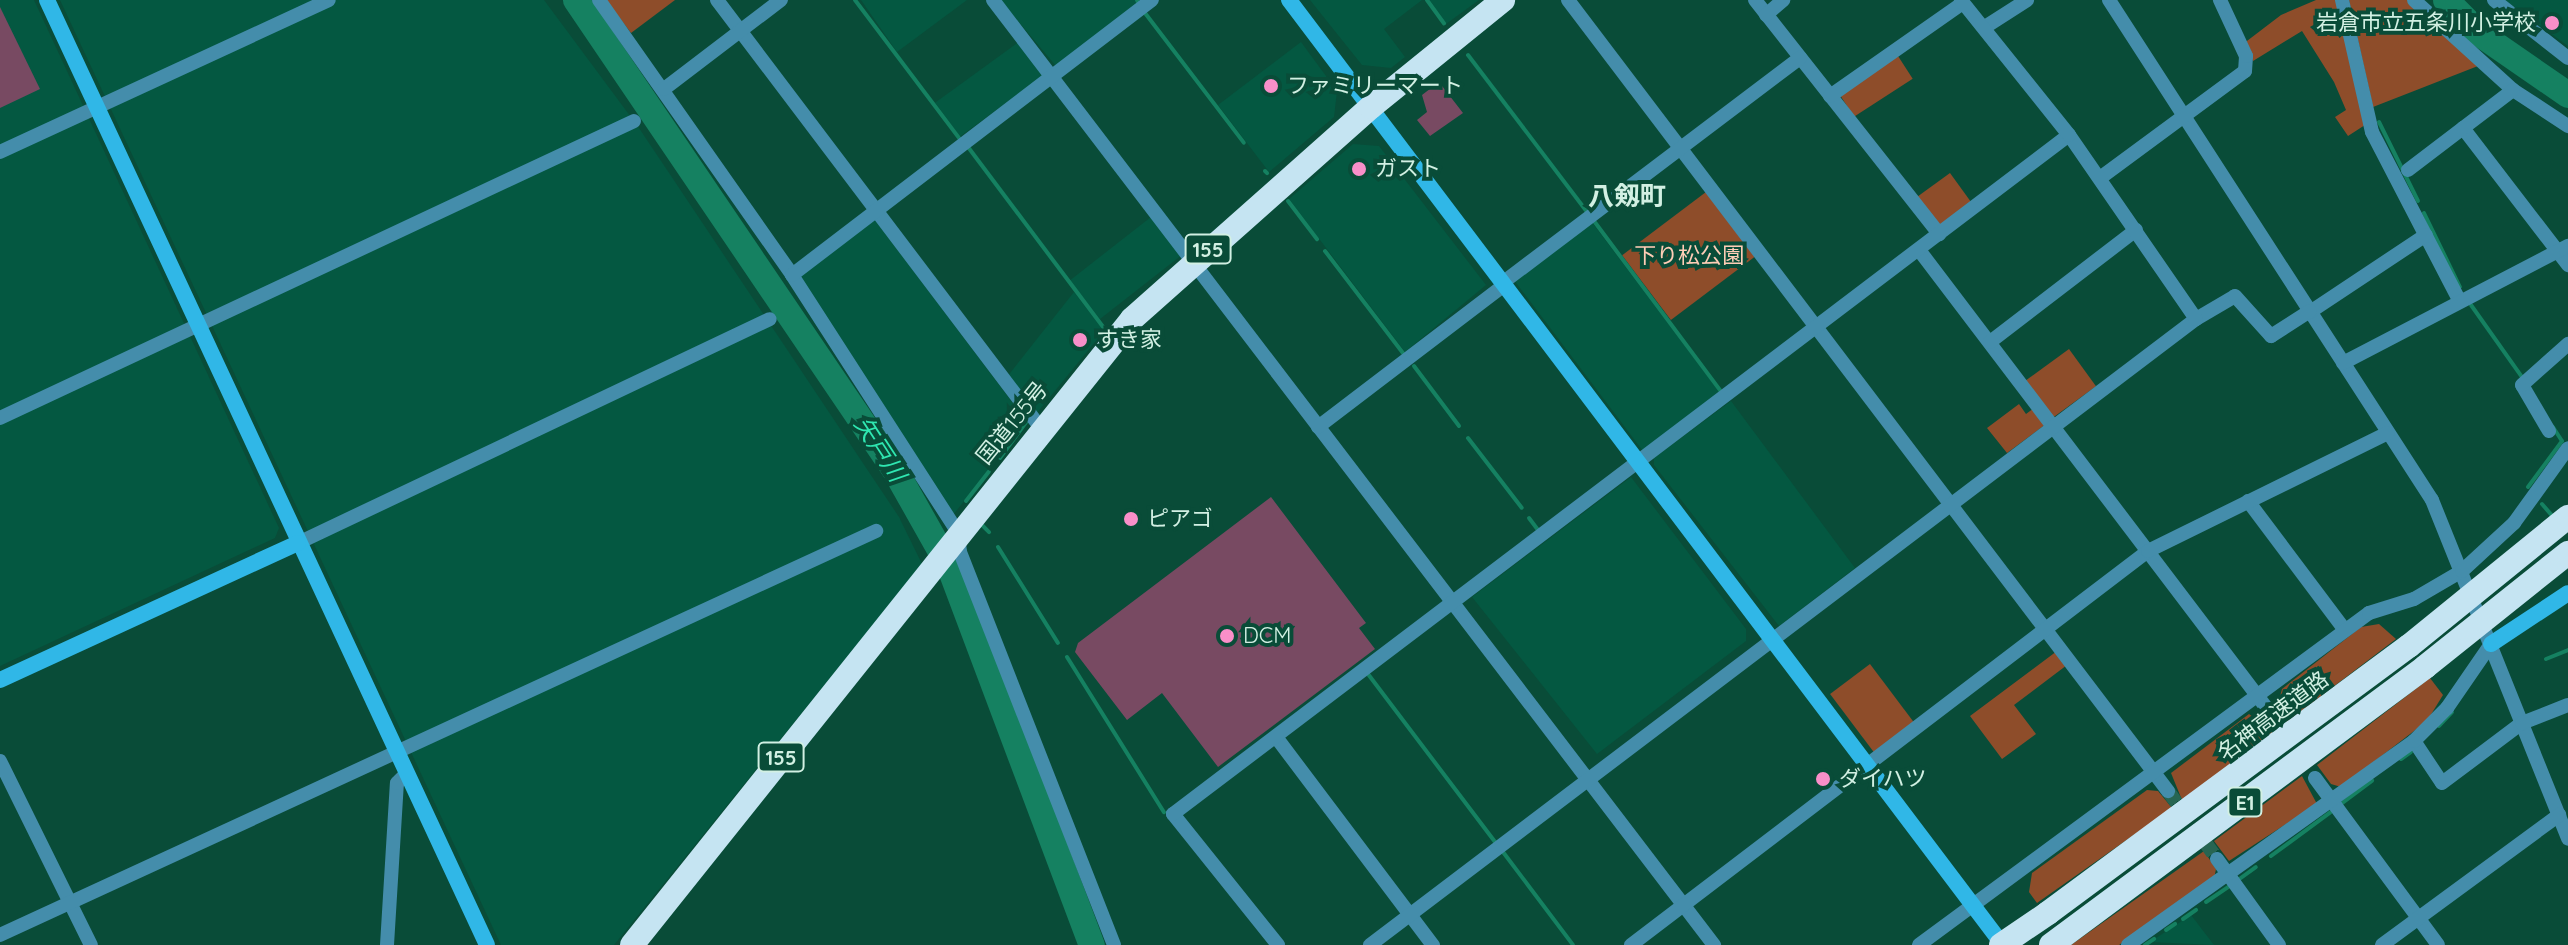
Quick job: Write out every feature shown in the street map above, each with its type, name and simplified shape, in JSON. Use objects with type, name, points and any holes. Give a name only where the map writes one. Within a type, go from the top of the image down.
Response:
[{"type":"highway","name":"国道155号","points":[[632,945],[1040,427],[1132,319],[1371,107],[1503,0]]},
{"type":"highway","name":"名神高速道路","points":[[2002,945],[2409,646],[2568,517]]},
{"type":"highway","name":"E1","points":[[2057,940],[2425,667],[2568,553]]},
{"type":"street","points":[[47,0],[405,775],[487,945]]},
{"type":"street","points":[[0,152],[329,0]]},
{"type":"street","points":[[599,0],[792,275],[956,536],[1114,945]]},
{"type":"street","points":[[717,0],[1040,427]]},
{"type":"street","points":[[664,89],[781,0]]},
{"type":"street","points":[[993,0],[1714,945]]},
{"type":"street","points":[[792,275],[1152,0]]},
{"type":"street","points":[[1289,0],[2002,945]]},
{"type":"street","points":[[1568,0],[2048,628],[2168,791]]},
{"type":"street","points":[[1755,0],[1939,234]]},
{"type":"street","points":[[1766,15],[1783,0]]},
{"type":"street","points":[[1985,27],[2027,0]]},
{"type":"street","points":[[2109,0],[2432,500],[2568,838]]},
{"type":"street","points":[[2100,178],[2248,64],[2220,0]]},
{"type":"street","points":[[2342,0],[2372,132],[2460,302]]},
{"type":"street","points":[[2414,0],[2513,90],[2568,126]]},
{"type":"street","points":[[2494,0],[2568,58]]},
{"type":"street","points":[[1830,96],[1962,1],[2069,135],[2196,319]]},
{"type":"street","points":[[1318,427],[1800,58]]},
{"type":"street","points":[[2408,170],[2513,90]]},
{"type":"street","points":[[0,418],[634,121]]},
{"type":"street","points":[[2463,128],[2562,249],[2568,265]]},
{"type":"street","points":[[1278,945],[1173,814],[2069,135]]},
{"type":"street","points":[[1990,342],[2136,230]]},
{"type":"street","points":[[1370,945],[2196,319],[2235,296],[2271,336],[2426,235]]},
{"type":"street","points":[[2343,363],[2562,249]]},
{"type":"street","points":[[1919,250],[2275,719]]},
{"type":"street","points":[[0,680],[298,543],[770,319]]},
{"type":"street","points":[[2549,431],[2522,385],[2568,344]]},
{"type":"street","points":[[1631,945],[2148,551],[2388,433]]},
{"type":"street","points":[[1919,945],[2345,630],[2462,571],[2506,532],[2568,448]]},
{"type":"street","points":[[2248,501],[2345,630]]},
{"type":"street","points":[[0,935],[876,531]]},
{"type":"street","points":[[2128,945],[2414,741],[2491,644],[2568,593]]},
{"type":"street","points":[[2414,741],[2442,783],[2522,723],[2568,705]]},
{"type":"street","points":[[1276,737],[1433,945]]},
{"type":"street","points":[[0,761],[66,904],[91,945]]},
{"type":"street","points":[[387,945],[397,783],[405,775]]},
{"type":"street","points":[[2315,778],[2438,945]]},
{"type":"street","points":[[2382,945],[2559,815]]},
{"type":"street","points":[[2217,859],[2279,945]]},
{"type":"shaded area","points":[[0,0],[34,0],[279,528],[275,538],[0,666]]},
{"type":"shaded area","points":[[60,0],[544,0],[639,128],[899,517],[922,564],[614,945],[501,945]]},
{"type":"shaded area","points":[[861,0],[967,0],[897,52]]},
{"type":"shaded area","points":[[1000,0],[1143,0],[1056,66]]},
{"type":"shaded area","points":[[1310,0],[1422,0],[1384,29],[1405,57],[1391,68],[1362,65]]},
{"type":"shaded area","points":[[1428,0],[1479,0],[1446,24]]},
{"type":"shaded area","name":"岩倉市立五条川小学校","points":[[2505,0],[2568,0],[2568,46]]},
{"type":"shaded area","points":[[1020,41],[1045,75],[960,137],[935,103]]},
{"type":"shaded area","points":[[1301,42],[1337,91],[1334,117],[1269,172],[1218,105]]},
{"type":"shaded area","points":[[1353,144],[1379,146],[1486,285],[1405,352],[1289,199]]},
{"type":"shaded area","points":[[1151,217],[1181,256],[1100,319],[1070,280]]},
{"type":"shaded area","points":[[875,220],[1027,422],[953,515],[799,277]]},
{"type":"shaded area","points":[[1591,221],[1720,393],[1643,451],[1514,279]]},
{"type":"shaded area","points":[[1074,292],[1104,331],[1036,414],[1007,377]]},
{"type":"shaded area","points":[[1731,401],[1855,568],[1779,626],[1654,465],[1654,458]]},
{"type":"shaded area","points":[[1631,477],[1746,629],[1746,641],[1597,754],[1472,597]]},
{"type":"shaded area","points":[[2191,915],[2214,945],[2150,942]]},
{"type":"green space","points":[[606,0],[675,0],[631,33]]},
{"type":"green space","points":[[2316,0],[2338,0],[2365,125],[2348,136],[2335,117],[2346,110],[2334,82],[2302,31],[2253,61],[2243,44],[2281,15]]},
{"type":"green space","points":[[2349,0],[2409,0],[2478,66],[2373,107]]},
{"type":"green space","points":[[1898,56],[1913,79],[1854,117],[1839,94]]},
{"type":"green space","points":[[1950,173],[1972,203],[1939,226],[1918,197]]},
{"type":"green space","name":"下り松公園","points":[[1706,192],[1755,257],[1671,320],[1622,255]]},
{"type":"green space","points":[[2069,349],[2096,386],[2052,418],[2025,381]]},
{"type":"green space","points":[[2019,404],[2026,414],[2034,408],[2046,424],[2007,453],[1987,428]]},
{"type":"green space","points":[[2379,624],[2396,639],[2287,722],[2277,707],[2282,689],[2361,627]]},
{"type":"green space","points":[[2057,651],[2067,665],[2014,705],[2036,734],[2002,759],[1970,716]]},
{"type":"green space","points":[[1870,664],[1915,724],[1875,754],[1830,694]]},
{"type":"green space","points":[[2430,678],[2443,695],[2427,721],[2341,787],[2331,784],[2317,765]]},
{"type":"green space","points":[[2249,714],[2273,732],[2182,800],[2171,773]]},
{"type":"green space","points":[[2302,776],[2317,804],[2229,861],[2214,841]]},
{"type":"green space","points":[[2147,790],[2158,791],[2172,808],[2037,903],[2029,892],[2032,873]]},
{"type":"green space","points":[[2204,851],[2216,869],[2214,879],[2119,945],[2071,945]]},
{"type":"building","points":[[0,7],[40,89],[0,108]]},
{"type":"building","points":[[1439,82],[1463,113],[1430,136],[1417,120],[1427,112],[1422,95]]},
{"type":"building","name":"DCM","points":[[1271,497],[1366,623],[1359,628],[1375,649],[1218,767],[1162,693],[1127,720],[1075,652],[1078,643]]},
{"type":"waterway","name":"矢戸川","points":[[576,0],[896,472],[950,568],[1092,945]]},
{"type":"waterway","points":[[855,0],[959,138]]},
{"type":"waterway","points":[[1427,0],[1444,23]]},
{"type":"waterway","points":[[2446,0],[2480,34],[2568,95]]},
{"type":"waterway","points":[[1145,13],[1244,143]]},
{"type":"waterway","points":[[1468,55],[1587,212]]},
{"type":"waterway","points":[[2379,122],[2418,201]]},
{"type":"waterway","points":[[968,147],[1104,328]]},
{"type":"waterway","points":[[1288,201],[1317,239]]},
{"type":"waterway","points":[[2424,213],[2460,287]]},
{"type":"waterway","points":[[1594,221],[1722,393]]},
{"type":"waterway","points":[[1325,251],[1403,353]]},
{"type":"waterway","points":[[2471,305],[2522,377]]},
{"type":"waterway","points":[[1414,366],[1459,426]]},
{"type":"waterway","points":[[1000,458],[1027,421]]},
{"type":"waterway","points":[[2528,487],[2562,441],[2553,427]]},
{"type":"waterway","points":[[1468,438],[1522,508]]},
{"type":"waterway","points":[[966,501],[989,472]]},
{"type":"waterway","points":[[2542,504],[2554,518]]},
{"type":"waterway","points":[[1529,518],[1538,530]]},
{"type":"waterway","points":[[982,525],[989,532]]},
{"type":"waterway","points":[[998,547],[1058,643]]},
{"type":"waterway","points":[[2546,659],[2568,650]]},
{"type":"waterway","points":[[1067,657],[1164,812]]},
{"type":"waterway","points":[[1368,674],[1495,842]]},
{"type":"waterway","points":[[2439,726],[2452,712]]},
{"type":"waterway","points":[[2401,759],[2411,752]]},
{"type":"waterway","points":[[2341,804],[2372,781]]},
{"type":"waterway","points":[[2271,856],[2331,812]]},
{"type":"waterway","points":[[1503,852],[1573,945]]},
{"type":"waterway","points":[[2238,880],[2256,867]]},
{"type":"waterway","points":[[2206,902],[2228,887]]},
{"type":"waterway","points":[[2183,919],[2196,910]]},
{"type":"waterway","points":[[2166,930],[2175,924]]},
{"type":"waterway","points":[[2145,945],[2154,939]]},
{"type":"tunnel","points":[[2168,791],[2217,859]]},
{"type":"place","name":"岩倉市立五条川小学校","points":[[2552,23]]},
{"type":"place","name":"ファミリーマート","points":[[1271,86]]},
{"type":"place","name":"ガスト","points":[[1359,169]]},
{"type":"place","name":"すき家","points":[[1080,340]]},
{"type":"place","name":"ピアゴ","points":[[1131,519]]},
{"type":"place","name":"DCM","points":[[1227,636]]},
{"type":"place","name":"ダイハツ","points":[[1823,779]]},
{"type":"district","name":"八剱町","points":[[1627,196]]}]
